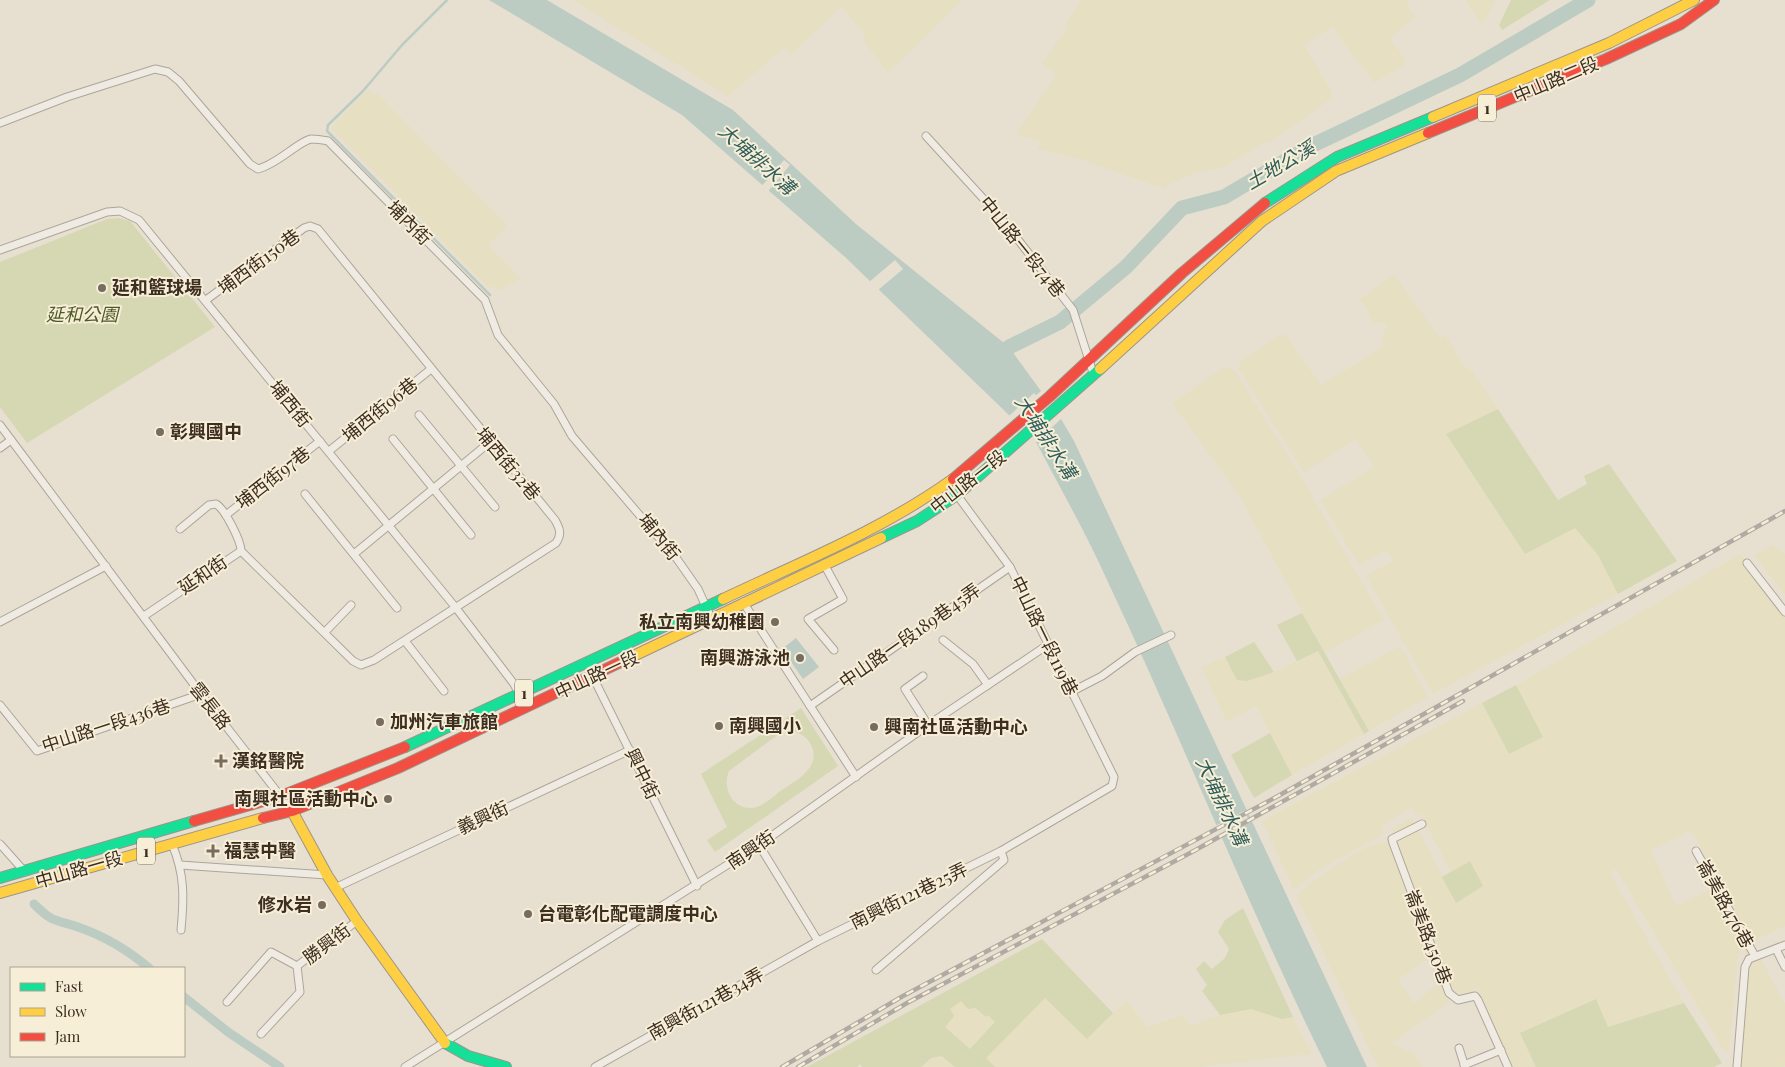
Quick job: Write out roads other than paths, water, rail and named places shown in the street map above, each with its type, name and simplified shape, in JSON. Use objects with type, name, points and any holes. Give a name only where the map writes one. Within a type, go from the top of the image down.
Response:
[{"type":"main road","name":"中山路二段","points":[[1088,360],[1182,273],[1257,208],[1338,157],[1609,43],[1694,0]]},
{"type":"main road","name":"中山路二段","points":[[1093,373],[1262,221],[1336,171],[1606,59],[1681,24],[1714,0]]},
{"type":"main road","name":"中山路一段","points":[[0,878],[26,872],[281,796],[403,748],[877,527],[953,479],[1049,397],[1088,360]]},
{"type":"main road","name":"中山路一段","points":[[0,893],[222,828],[292,811],[398,768],[593,677],[712,620],[743,602],[917,521],[957,495],[1058,407],[1093,373]]},
{"type":"main road","name":"雲長路","points":[[292,811],[327,875],[357,921],[444,1043]]},
{"type":"main road","points":[[444,1043],[468,1056],[506,1067]]},
{"type":"street","name":"埔內街","points":[[0,123],[67,97],[155,69],[168,72],[179,81],[250,164],[258,169],[281,160],[306,141],[312,139],[328,141],[485,300],[498,335],[554,404],[572,436],[677,559],[698,589],[712,620]]},
{"type":"street","name":"中山路一段74巷","points":[[926,136],[1001,218],[1073,310],[1093,373]]},
{"type":"street","name":"埔西街","points":[[0,250],[108,212],[120,211],[139,220],[456,608],[514,684],[526,708]]},
{"type":"street","name":"埔西街32巷","points":[[313,227],[318,229],[338,253],[555,520],[560,529],[560,536],[556,543],[456,608]]},
{"type":"street","name":"埔西街150巷","points":[[206,300],[304,228],[313,227]]},
{"type":"street","name":"埔西街96巷","points":[[329,451],[431,369]]},
{"type":"street","points":[[419,416],[495,507]]},
{"type":"street","name":"雲長路","points":[[0,425],[201,694],[292,811]]},
{"type":"street","points":[[393,439],[471,534]]},
{"type":"street","points":[[0,448],[11,440]]},
{"type":"street","name":"埔西街97巷","points":[[180,529],[209,506],[216,504],[226,515],[320,442]]},
{"type":"street","points":[[354,554],[490,442]]},
{"type":"street","points":[[305,494],[397,608]]},
{"type":"street","name":"中山路一段119巷","points":[[957,495],[1010,567],[1114,777],[1112,786]]},
{"type":"street","points":[[226,515],[228,522],[241,542],[241,551]]},
{"type":"street","name":"延和街","points":[[144,616],[241,551],[353,661],[361,665],[374,660],[456,608]]},
{"type":"street","points":[[1746,562],[1785,612]]},
{"type":"street","points":[[824,564],[843,599],[808,619],[834,650]]},
{"type":"street","points":[[0,622],[106,566]]},
{"type":"street","name":"中山路一段189巷45弄","points":[[810,706],[1010,567]]},
{"type":"street","points":[[743,602],[856,777]]},
{"type":"street","points":[[325,632],[351,605]]},
{"type":"street","points":[[1071,692],[1102,676],[1135,652],[1169,636]]},
{"type":"street","points":[[942,640],[973,664],[988,685]]},
{"type":"street","points":[[405,641],[444,690]]},
{"type":"street","name":"南興街","points":[[405,1067],[697,886],[856,777],[928,724],[1049,644]]},
{"type":"street","name":"興中街","points":[[589,662],[593,677],[697,886]]},
{"type":"street","points":[[922,676],[904,689],[928,724]]},
{"type":"street","name":"中山路一段436巷","points":[[0,705],[37,751],[201,694]]},
{"type":"street","name":"義興街","points":[[336,887],[630,750]]},
{"type":"street","name":"南興街121巷25弄","points":[[818,941],[1001,851],[1112,786]]},
{"type":"street","name":"崙美路450巷","points":[[1422,824],[1392,839],[1393,843],[1449,993],[1458,1000],[1475,996],[1508,1067]]},
{"type":"street","points":[[0,844],[26,872]]},
{"type":"street","points":[[172,844],[180,864],[184,895],[181,930]]},
{"type":"street","points":[[759,845],[818,941]]},
{"type":"street","name":"南興街121巷25弄","points":[[876,970],[1004,860],[1001,851]]},
{"type":"street","name":"崙美路476巷","points":[[1696,851],[1755,956]]},
{"type":"street","points":[[180,864],[327,875]]},
{"type":"street","name":"勝興街","points":[[297,966],[357,921]]},
{"type":"street","name":"南興街121巷34弄","points":[[595,1067],[818,941]]},
{"type":"street","name":"崙美路476巷","points":[[1737,1067],[1744,968],[1749,959],[1785,945]]},
{"type":"street","name":"崙美路476巷","points":[[1776,949],[1785,967]]},
{"type":"street","points":[[227,1002],[271,952],[297,966],[300,992],[261,1034]]},
{"type":"street","points":[[1459,1048],[1464,1066],[1500,1050]]},
{"type":"water","points":[[489,0],[547,0],[733,110],[856,224],[1009,347],[1041,391],[1011,417],[845,257],[682,115]]},
{"type":"water","points":[[1061,419],[1074,441],[1367,1067],[1327,1067],[1298,1007],[1099,562],[1036,442]]},
{"type":"water","name":"南興游泳池","points":[[796,638],[819,667],[803,679],[782,649]]},
{"type":"waterway","points":[[447,0],[402,45],[363,91],[328,125],[327,131],[490,295]]},
{"type":"waterway","name":"土地公溪","points":[[996,360],[1009,347],[1060,322],[1126,267],[1182,208],[1224,197],[1311,146],[1460,75],[1588,0]]},
{"type":"waterway","name":"大埔排水溝","points":[[1018,395],[1052,441]]},
{"type":"waterway","points":[[34,904],[54,920],[78,927],[116,944],[148,967]]},
{"type":"waterway","points":[[185,998],[228,1032],[280,1067]]},
{"type":"railway","points":[[782,1067],[903,996],[1278,796],[1785,511]]},
{"type":"railway","points":[[798,1067],[907,1003],[1192,852],[1463,701]]},
{"type":"place","name":"延和籃球場","points":[[102,288]]},
{"type":"place","name":"彰興國中","points":[[160,432]]},
{"type":"place","name":"私立南興幼稚園","points":[[775,622]]},
{"type":"place","name":"南興游泳池","points":[[800,658]]},
{"type":"place","name":"加州汽車旅館","points":[[380,722]]},
{"type":"place","name":"南興國小","points":[[719,726]]},
{"type":"place","name":"興南社區活動中心","points":[[874,727]]},
{"type":"place","name":"漢銘醫院","points":[[221,761]]},
{"type":"place","name":"南興社區活動中心","points":[[388,799]]},
{"type":"place","name":"福慧中醫","points":[[213,851]]},
{"type":"place","name":"修水岩","points":[[322,905]]},
{"type":"place","name":"台電彰化配電調度中心","points":[[528,914]]},
{"type":"park label","name":"延和公園","points":[[82,315]]}]
